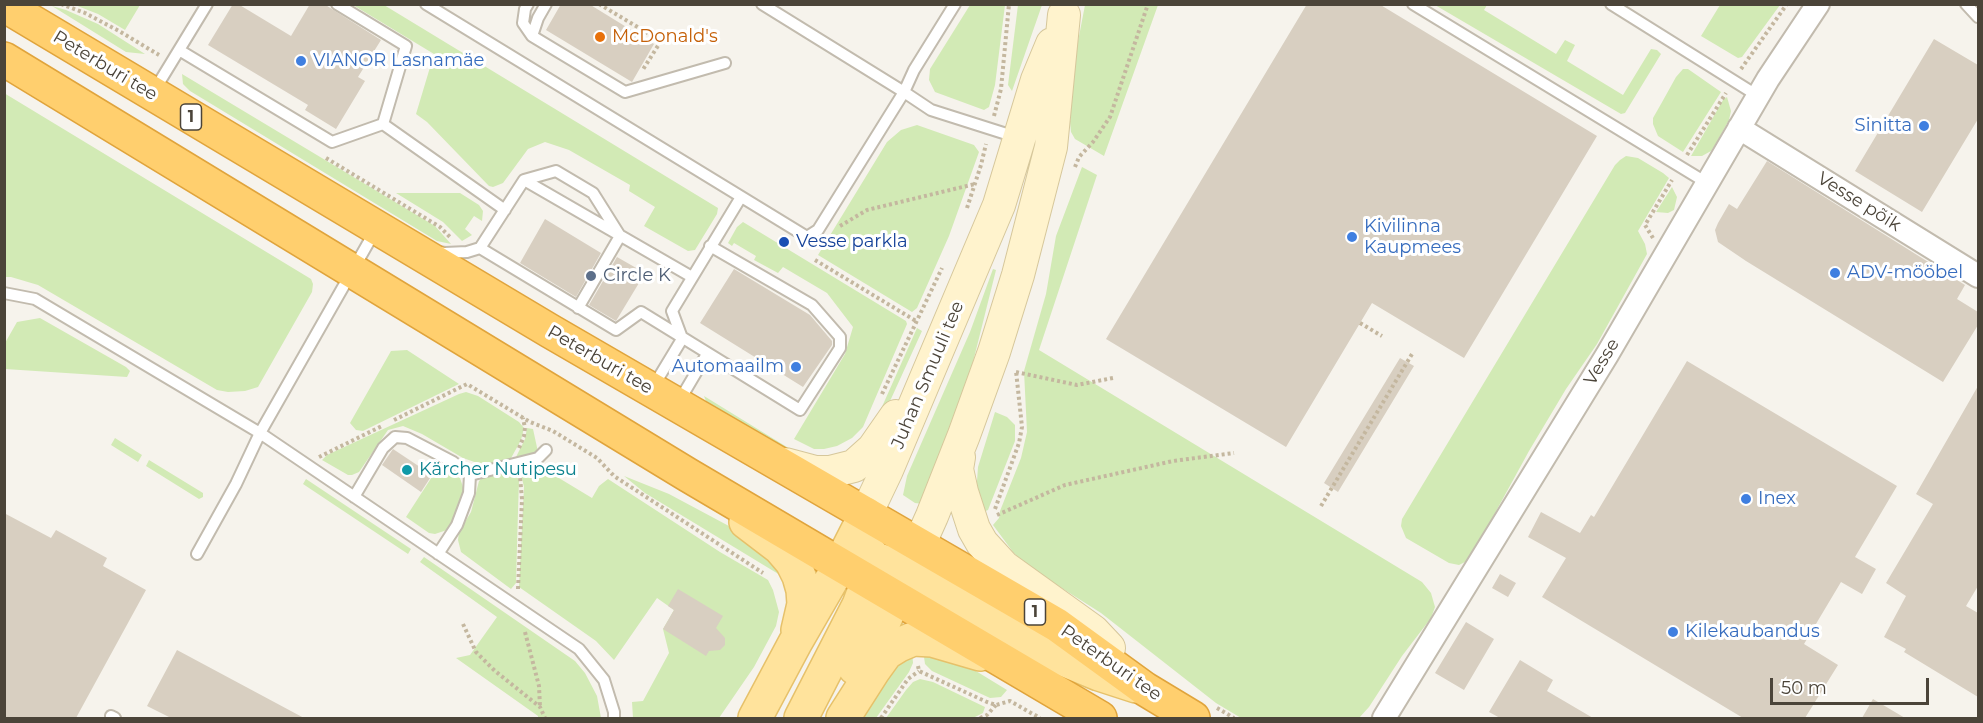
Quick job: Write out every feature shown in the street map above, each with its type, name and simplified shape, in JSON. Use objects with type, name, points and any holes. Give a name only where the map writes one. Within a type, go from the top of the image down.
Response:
[{"type":"highway","name":"Peterburi tee","points":[[4,6],[664,398],[866,514],[883,569],[1001,660],[1100,718]]},
{"type":"highway","name":"Peterburi tee","points":[[4,59],[688,476],[883,569],[1057,625],[1145,689],[1193,718]]},
{"type":"main road","name":"Juhan Smuuli tee","points":[[755,718],[795,643],[883,569],[932,516],[964,435],[1018,275],[1035,143],[1036,80],[1066,10]]},
{"type":"main road","name":"Juhan Smuuli tee","points":[[824,718],[876,635],[883,569],[866,514],[887,470],[999,205],[1035,143]]},
{"type":"main road","points":[[773,460],[815,472],[830,472],[855,466],[873,449],[930,366]]},
{"type":"main road","points":[[964,435],[957,469],[967,510],[982,543],[1004,567],[1093,631],[1145,689]]},
{"type":"main road","points":[[688,476],[780,548],[792,562],[803,590],[804,604],[795,643]]},
{"type":"main road","points":[[801,718],[859,605],[883,569]]},
{"type":"main road","points":[[843,718],[856,695],[886,653],[913,639],[932,640],[1001,660]]},
{"type":"street","name":"Vesse","points":[[1384,718],[1600,365],[1758,96],[1818,4]]},
{"type":"street","name":"Vesse põik","points":[[1739,128],[1978,276]]},
{"type":"lane","points":[[152,94],[207,4]]},
{"type":"lane","points":[[337,4],[406,46],[383,124]]},
{"type":"lane","points":[[426,4],[807,237],[819,230],[955,4]]},
{"type":"lane","points":[[528,4],[523,23],[532,36],[625,92],[725,63]]},
{"type":"lane","points":[[532,36],[546,4]]},
{"type":"lane","points":[[762,4],[931,110],[1035,143]]},
{"type":"lane","points":[[1413,4],[1707,183]]},
{"type":"lane","points":[[1611,4],[1758,96]]},
{"type":"lane","points":[[1966,4],[1978,17]]},
{"type":"lane","points":[[179,50],[332,142],[383,124]]},
{"type":"lane","points":[[383,124],[505,210]]},
{"type":"lane","points":[[405,244],[445,253],[467,252],[480,248],[524,180],[556,171],[592,193],[620,236]]},
{"type":"lane","points":[[524,180],[692,277]]},
{"type":"lane","points":[[664,398],[682,339],[672,311],[741,197]]},
{"type":"lane","points":[[196,554],[236,484],[260,433],[378,227]]},
{"type":"lane","points":[[578,308],[620,236]]},
{"type":"lane","points":[[480,248],[616,330],[640,312],[800,410],[840,348],[840,338],[812,305],[711,246]]},
{"type":"lane","points":[[4,293],[35,299],[260,433],[579,649],[604,680],[614,718]]},
{"type":"lane","points":[[664,398],[707,354]]},
{"type":"lane","points":[[354,497],[383,448],[395,437],[407,438],[453,462],[470,475]]},
{"type":"lane","points":[[470,475],[538,458],[546,450]]},
{"type":"lane","points":[[438,554],[457,525],[469,493],[470,475]]},
{"type":"path","points":[[599,4],[662,41],[642,72]]},
{"type":"path","points":[[1009,4],[1001,89],[1035,143]]},
{"type":"path","points":[[834,229],[867,210],[975,183],[1035,143],[1093,142],[1110,117],[1148,4]]},
{"type":"path","points":[[1665,256],[1645,225],[1734,80],[1787,4]]},
{"type":"path","points":[[965,214],[975,183]]},
{"type":"path","points":[[880,398],[946,257]]},
{"type":"path","points":[[815,260],[916,321]]},
{"type":"path","points":[[1360,323],[1382,336]]},
{"type":"path","points":[[1321,506],[1412,354]]},
{"type":"path","points":[[1016,372],[1077,385],[1113,378]]},
{"type":"path","points":[[522,417],[525,428],[524,436],[514,456],[520,478],[522,499],[517,587],[530,657],[539,686],[540,707],[545,718]]},
{"type":"path","points":[[988,520],[1010,508],[1065,485],[1173,461],[1234,453]]},
{"type":"path","points":[[464,624],[476,652],[495,672],[540,707]]},
{"type":"path","points":[[918,659],[919,671]]},
{"type":"path","points":[[919,671],[996,705]]},
{"type":"path","points":[[881,718],[908,679],[919,671]]},
{"type":"path","points":[[980,718],[996,705],[1010,701],[1040,718]]},
{"type":"green space","points":[[75,5],[140,5],[125,30],[98,14]]},
{"type":"green space","points":[[353,5],[384,5],[718,208],[717,214],[695,250],[688,251],[644,226],[655,207],[629,191],[630,185],[569,150],[545,142],[528,149],[503,183],[493,187],[489,186],[427,122],[416,114],[434,54]]},
{"type":"green space","points":[[970,5],[1005,5],[995,85],[989,107],[984,110],[935,92],[929,80],[930,69]]},
{"type":"green space","points":[[1018,5],[1042,5],[1012,91],[1008,85]]},
{"type":"green space","points":[[1085,5],[1158,5],[1104,156],[1075,139],[1071,132],[1075,57]]},
{"type":"green space","points":[[1435,5],[1487,5],[1484,10],[1556,54],[1565,40],[1575,45],[1567,61],[1623,95],[1651,49],[1661,54],[1625,113],[1621,114]]},
{"type":"green space","points":[[1720,5],[1780,5],[1742,57],[1738,58],[1701,36]]},
{"type":"green space","points":[[52,6],[98,24],[145,54],[126,52]]},
{"type":"green space","points":[[1683,69],[1688,69],[1721,92],[1683,152],[1658,136],[1653,118]]},
{"type":"green space","points":[[182,74],[435,226],[451,244],[437,241],[190,91],[183,84]]},
{"type":"green space","points":[[4,93],[311,279],[312,292],[258,387],[245,391],[217,390],[38,285],[5,277]]},
{"type":"green space","points":[[1727,97],[1731,111],[1729,120],[1715,145],[1711,151],[1702,156],[1691,156],[1723,100]]},
{"type":"green space","points":[[917,125],[974,145],[979,152],[949,236],[917,308],[912,312],[818,255],[887,142],[901,130]]},
{"type":"green space","points":[[1626,156],[1638,158],[1669,178],[1638,231],[1647,254],[1597,344],[1566,389],[1529,451],[1472,555],[1459,565],[1449,563],[1406,538],[1401,526],[1402,519],[1615,165]]},
{"type":"green space","points":[[1082,167],[1097,175],[1039,350],[1422,582],[1431,593],[1435,607],[1431,618],[1359,718],[1241,718],[1216,703],[1101,613],[1027,566],[1013,552],[993,525],[999,518],[1021,458],[1027,432],[1024,371],[1046,294],[1056,236]]},
{"type":"green space","points":[[1672,187],[1677,197],[1674,210],[1668,213],[1656,212]]},
{"type":"green space","points":[[396,193],[460,193],[479,205],[483,211],[482,221],[474,216],[465,229],[472,235],[462,241],[443,222]]},
{"type":"green space","points":[[743,222],[906,321],[907,324],[863,427],[852,438],[837,446],[814,449],[794,439],[845,354],[853,327],[827,293],[783,267],[778,273],[754,260],[756,256],[734,243],[732,246],[728,243],[737,227]]},
{"type":"green space","points":[[993,269],[996,270],[971,370],[923,504],[915,503],[903,495],[907,476],[970,332]]},
{"type":"green space","points":[[40,318],[126,367],[130,371],[127,377],[5,369],[5,343],[17,322]]},
{"type":"green space","points":[[917,328],[922,331],[880,423],[873,427]]},
{"type":"green space","points":[[407,350],[459,384],[363,431],[356,430],[350,423],[391,351]]},
{"type":"green space","points":[[466,392],[478,396],[519,422],[524,428],[521,440],[510,460],[483,465],[463,458],[422,434],[403,426],[388,430],[359,472],[352,475],[322,460],[327,455]]},
{"type":"green space","points":[[704,396],[795,452],[804,462],[708,406]]},
{"type":"green space","points":[[995,412],[1007,417],[1015,425],[1015,441],[988,510],[979,514],[976,495],[978,467]]},
{"type":"green space","points":[[527,428],[533,429],[538,452],[517,459],[516,457],[525,439]]},
{"type":"green space","points":[[115,438],[142,455],[138,462],[111,445]]},
{"type":"green space","points":[[149,460],[203,493],[203,497],[199,499],[146,466]]},
{"type":"green space","points":[[439,466],[460,478],[464,490],[457,514],[447,530],[435,534],[429,533],[406,517]]},
{"type":"green space","points":[[536,466],[592,498],[599,486],[608,479],[720,552],[768,580],[779,612],[776,626],[754,667],[719,718],[633,718],[632,702],[643,701],[669,653],[663,629],[674,610],[657,598],[614,660],[596,641],[519,587],[524,487],[520,470]]},
{"type":"green space","points":[[515,469],[519,481],[516,583],[511,589],[461,552],[458,540],[459,532],[471,512],[479,481],[482,478]]},
{"type":"green space","points":[[624,476],[669,494],[742,533],[772,552],[780,575],[645,493]]},
{"type":"green space","points":[[306,479],[411,549],[408,554],[303,484]]},
{"type":"green space","points":[[424,557],[575,661],[585,673],[597,696],[601,718],[538,718],[456,658],[470,655],[497,617],[420,562]]},
{"type":"green space","points":[[912,650],[913,663],[909,672],[876,718],[853,718],[881,672]]},
{"type":"green space","points":[[923,650],[971,668],[1007,690],[1001,697],[990,698],[932,671],[925,664]]},
{"type":"green space","points":[[920,679],[933,682],[985,707],[983,713],[973,718],[886,718],[906,690],[913,682]]},
{"type":"building","name":"VIANOR Lasnamäe","points":[[233,4],[238,4],[291,36],[310,4],[324,4],[381,40],[358,77],[365,81],[336,129],[305,110],[308,105],[208,45]]},
{"type":"building","name":"McDonald's","points":[[561,4],[589,4],[654,44],[632,82],[546,30]]},
{"type":"building","name":"Kivilinna Kaupmees","points":[[1307,4],[1379,4],[1597,136],[1464,358],[1372,303],[1286,447],[1106,339]]},
{"type":"building","points":[[1934,39],[1978,65],[1978,119],[1922,212],[1855,171]]},
{"type":"building","points":[[1767,161],[1965,285],[1957,299],[1978,312],[1978,325],[1943,382],[1718,242],[1715,230],[1729,204],[1737,209]]},
{"type":"building","points":[[545,219],[601,253],[576,297],[520,263]]},
{"type":"building","points":[[617,257],[645,273],[616,321],[589,305]]},
{"type":"building","points":[[734,269],[810,315],[832,341],[832,345],[803,387],[700,323]]},
{"type":"building","points":[[1400,358],[1414,366],[1338,492],[1324,483]]},
{"type":"building","points":[[1687,361],[1897,486],[1855,557],[1876,569],[1862,594],[1841,582],[1804,644],[1838,665],[1805,718],[1743,718],[1542,597],[1566,558],[1528,537],[1541,512],[1580,533],[1591,515],[1594,517]]},
{"type":"building","points":[[1978,386],[1978,586],[1966,606],[1978,613],[1978,697],[1904,652],[1906,649],[1884,637],[1906,596],[1886,583],[1933,504],[1916,494]]},
{"type":"building","name":"Kärcher Nutipesu","points":[[393,449],[432,475],[421,492],[382,465]]},
{"type":"building","points":[[4,513],[51,538],[56,530],[107,558],[103,566],[146,590],[76,718],[4,718]]},
{"type":"building","points":[[1500,574],[1516,583],[1508,597],[1492,588]]},
{"type":"building","points":[[678,589],[723,616],[716,628],[725,638],[725,645],[720,650],[709,651],[706,656],[663,629],[674,610],[668,606]]},
{"type":"building","points":[[1466,622],[1494,639],[1464,690],[1435,673]]},
{"type":"building","points":[[177,650],[304,718],[171,718],[147,706]]},
{"type":"building","points":[[1520,660],[1553,680],[1547,691],[1593,718],[1500,718],[1489,712]]},
{"type":"building","points":[[1873,699],[1905,718],[1862,718]]},
{"type":"place","name":"McDonald's","points":[[600,37]]},
{"type":"place","name":"VIANOR Lasnamäe","points":[[301,61]]},
{"type":"place","name":"Sinitta","points":[[1924,126]]},
{"type":"place","name":"Kivilinna Kaupmees","points":[[1352,237]]},
{"type":"place","name":"Vesse parkla","points":[[784,242]]},
{"type":"place","name":"ADV-mööbel","points":[[1835,273]]},
{"type":"place","name":"Circle K","points":[[591,276]]},
{"type":"place","name":"Automaailm","points":[[796,367]]},
{"type":"place","name":"Kärcher Nutipesu","points":[[407,470]]},
{"type":"place","name":"Inex","points":[[1746,499]]},
{"type":"place","name":"Kilekaubandus","points":[[1673,632]]}]
